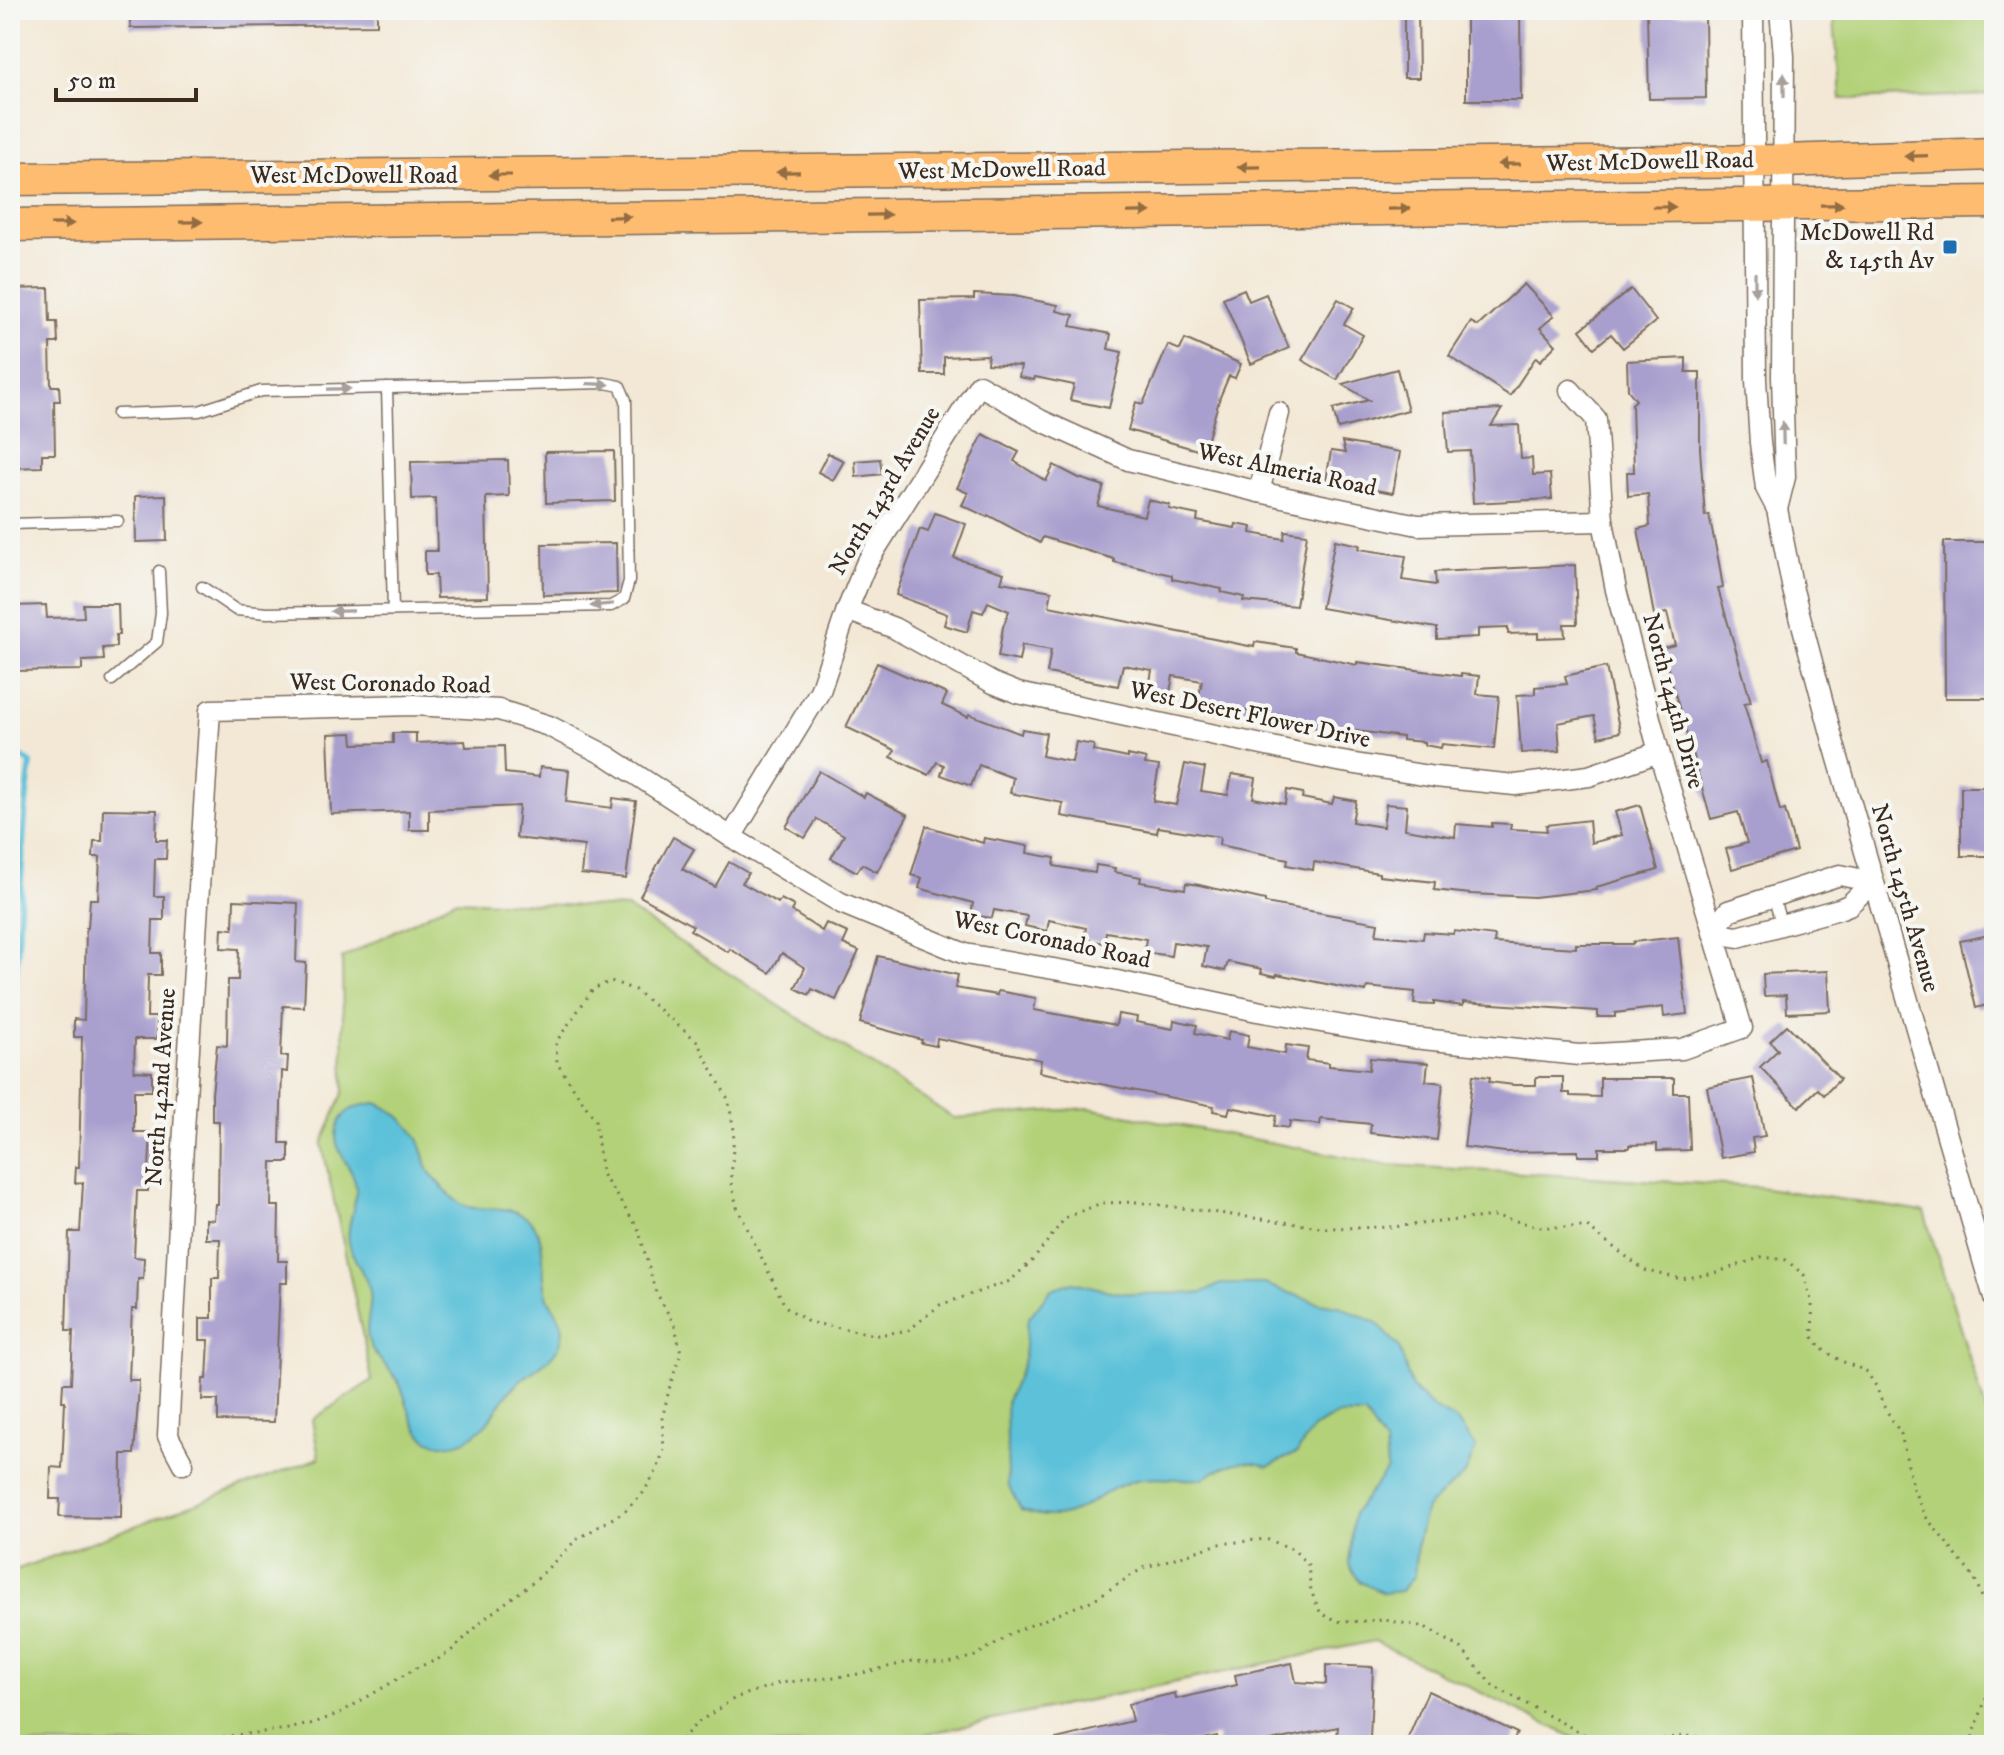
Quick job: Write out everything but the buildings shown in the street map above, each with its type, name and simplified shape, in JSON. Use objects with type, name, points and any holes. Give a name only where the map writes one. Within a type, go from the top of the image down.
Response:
[{"type":"main road","name":"West McDowell Road","points":[[10,179],[1768,161],[1994,154]]},
{"type":"main road","points":[[540,175],[541,218]]},
{"type":"main road","points":[[111,179],[113,223]]},
{"type":"main road","name":"West McDowell Road","points":[[10,225],[1994,202]]},
{"type":"street","name":"North 145th Avenue","points":[[1753,10],[1768,161],[1760,443],[1766,488],[1777,509],[1807,645],[1994,1298]]},
{"type":"street","name":"North 145th Avenue","points":[[1777,509],[1785,477],[1768,206],[1768,161],[1784,56],[1780,10]]},
{"type":"street","name":"West Almeria Road","points":[[979,385],[1040,420],[1128,460],[1259,492],[1418,525],[1603,521]]},
{"type":"street","name":"North 143rd Avenue","points":[[731,837],[820,691],[866,564],[979,385]]},
{"type":"street","name":"North 144th Drive","points":[[1570,390],[1596,419],[1603,521],[1616,590],[1659,752],[1742,1028]]},
{"type":"street","points":[[1259,492],[1279,413]]},
{"type":"street","name":"West Desert Flower Drive","points":[[847,610],[894,628],[993,683],[1018,693],[1337,761],[1435,777],[1515,785],[1589,776],[1659,752]]},
{"type":"street","name":"West Coronado Road","points":[[210,710],[414,705],[499,710],[549,726],[609,757],[731,837],[841,903],[965,954],[1413,1038],[1579,1055],[1682,1049],[1742,1028]]},
{"type":"street","name":"North 142nd Avenue","points":[[183,1464],[168,1436],[210,710]]},
{"type":"street","points":[[1840,875],[1873,882],[1849,905],[1738,937],[1713,933],[1728,911],[1773,896],[1840,875]]},
{"type":"lane","points":[[117,414],[199,411],[261,391],[605,383],[620,386],[626,400],[629,581],[624,599],[611,606],[267,613],[236,610],[202,587]]},
{"type":"lane","points":[[387,388],[393,610]]},
{"type":"lane","points":[[10,524],[118,521]]},
{"type":"lane","points":[[112,680],[157,642],[161,613],[159,571]]},
{"type":"lane","points":[[1773,896],[1782,926]]},
{"type":"path","points":[[184,1745],[204,1739],[314,1723],[340,1713],[418,1667],[437,1660],[536,1580],[576,1540],[625,1511],[643,1493],[657,1470],[664,1449],[662,1419],[681,1353],[675,1326],[655,1290],[638,1228],[602,1174],[595,1120],[557,1063],[556,1042],[593,989],[611,981],[635,990],[696,1040],[728,1099],[734,1130],[731,1182],[737,1207],[785,1306],[808,1322],[878,1335],[909,1330],[940,1305],[1010,1281],[1034,1259],[1065,1218],[1101,1203],[1138,1202],[1327,1228],[1392,1227],[1495,1216],[1541,1227],[1587,1227],[1644,1270],[1681,1279],[1715,1273],[1762,1257],[1786,1260],[1804,1275],[1812,1304],[1813,1337],[1822,1349],[1866,1371],[1876,1386],[1883,1405],[1901,1434],[1913,1489],[1926,1517],[1975,1579],[1994,1629]]},
{"type":"path","points":[[676,1745],[697,1723],[735,1698],[779,1683],[854,1675],[913,1661],[948,1663],[975,1656],[1014,1632],[1093,1600],[1143,1568],[1219,1544],[1266,1539],[1293,1549],[1308,1565],[1311,1591],[1321,1614],[1341,1622],[1385,1620],[1425,1627],[1461,1648],[1493,1686],[1604,1745]]},
{"type":"path","points":[[1970,1745],[1994,1674]]},
{"type":"path","points":[[1632,1745],[1681,1736],[1715,1740],[1721,1745]]},
{"type":"green space","points":[[1833,10],[1994,10],[1994,95],[1841,99]]},
{"type":"green space","points":[[455,900],[627,908],[954,1118],[1089,1108],[1389,1165],[1759,1187],[1924,1212],[1994,1437],[1994,1745],[1589,1745],[1374,1641],[873,1745],[10,1745],[10,1572],[319,1458],[312,1420],[372,1380],[322,1144],[344,1091],[342,958]]},
{"type":"water","points":[[376,1103],[398,1115],[409,1127],[419,1140],[431,1174],[458,1202],[473,1208],[518,1213],[534,1226],[542,1245],[545,1288],[560,1318],[562,1340],[553,1355],[510,1390],[479,1431],[462,1442],[441,1444],[424,1438],[413,1422],[399,1383],[373,1351],[368,1339],[370,1292],[349,1242],[356,1188],[336,1140],[340,1121],[347,1113]]},
{"type":"water","points":[[1073,1282],[1134,1294],[1201,1293],[1221,1284],[1264,1284],[1319,1303],[1339,1306],[1377,1323],[1399,1347],[1412,1388],[1432,1407],[1457,1421],[1476,1448],[1465,1474],[1426,1508],[1417,1544],[1414,1576],[1401,1591],[1383,1593],[1360,1582],[1349,1565],[1354,1513],[1387,1470],[1385,1444],[1365,1415],[1337,1415],[1313,1428],[1297,1453],[1269,1466],[1242,1462],[1230,1464],[1199,1479],[1136,1480],[1070,1513],[1056,1516],[1021,1510],[1008,1485],[1006,1403],[1023,1364],[1028,1319],[1051,1289]]},
{"type":"waterway","points":[[10,750],[31,763],[10,1026]]},
{"type":"place","name":"McDowell Rd & 145th Av","points":[[1950,247]]}]
